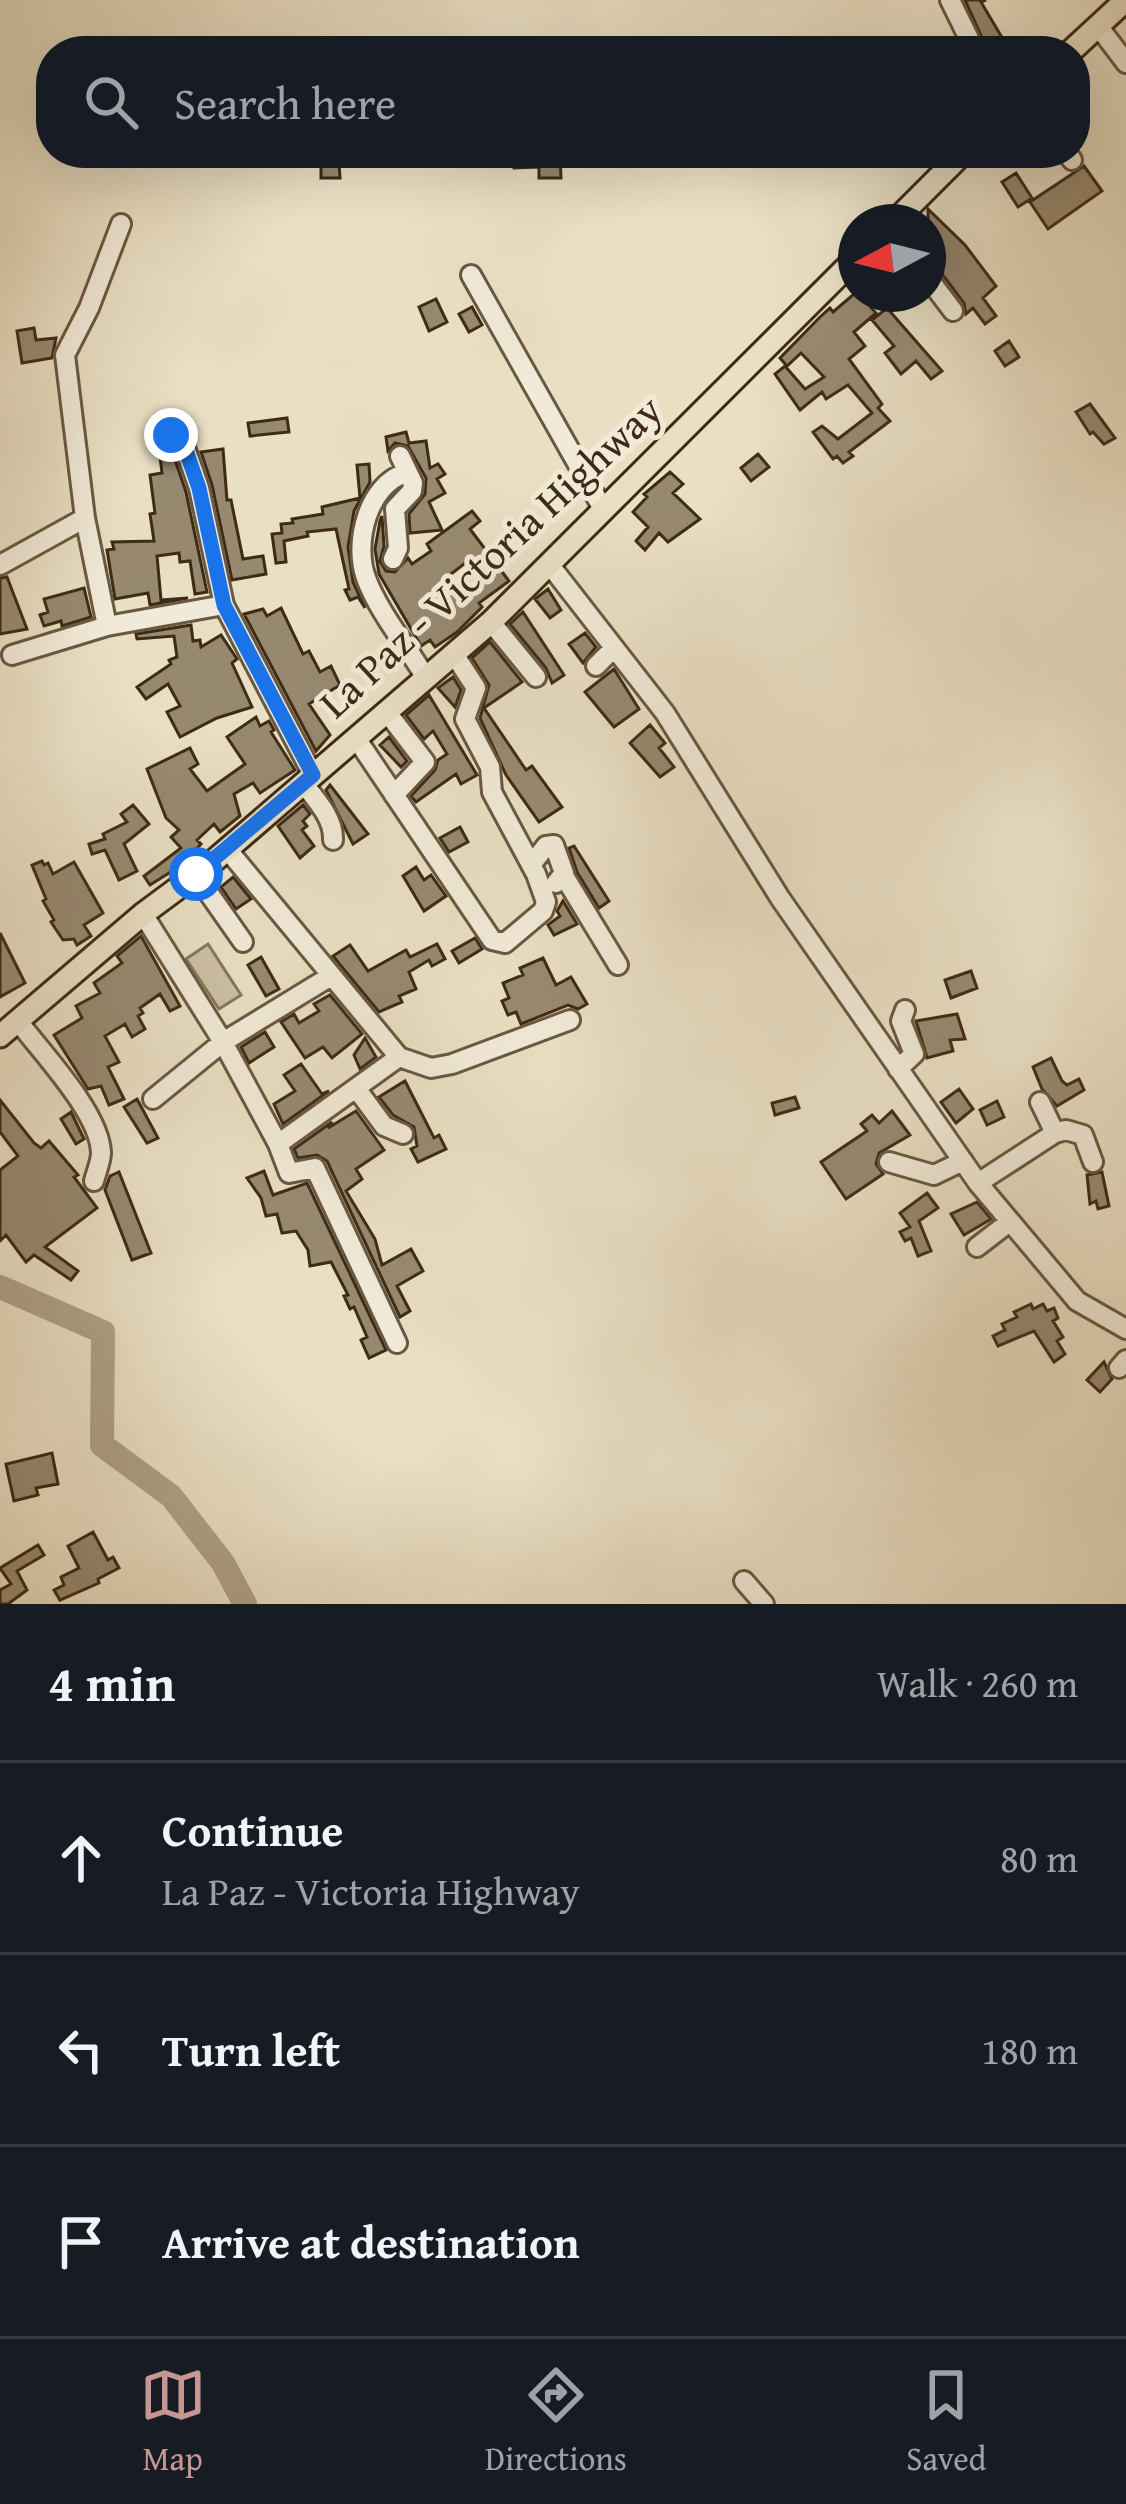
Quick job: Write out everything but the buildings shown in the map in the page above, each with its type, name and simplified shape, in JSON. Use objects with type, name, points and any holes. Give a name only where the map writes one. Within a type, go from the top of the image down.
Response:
[{"type":"main road","points":[[1087,36],[1121,2]]},
{"type":"main road","points":[[912,204],[948,168]]},
{"type":"main road","name":"La Paz - Victoria Highway","points":[[9,1029],[490,622],[838,276]]},
{"type":"street","points":[[950,0],[968,36]]},
{"type":"street","points":[[1098,26],[1126,63]]},
{"type":"street","points":[[106,626],[85,518],[65,355],[121,224]]},
{"type":"street","points":[[471,275],[603,509]]},
{"type":"street","points":[[946,302],[953,311]]},
{"type":"street","points":[[160,439],[171,435],[183,442],[199,488],[224,605],[323,808],[333,840]]},
{"type":"street","points":[[393,559],[398,548],[395,509],[412,491],[413,483],[403,464],[367,510],[364,571],[426,678]]},
{"type":"street","points":[[0,565],[85,518]]},
{"type":"street","points":[[549,563],[665,713],[780,898],[978,1184],[1078,1301],[1126,1329]]},
{"type":"street","points":[[12,655],[106,626],[224,605]]},
{"type":"street","points":[[490,622],[536,677]]},
{"type":"street","points":[[596,666],[614,648]]},
{"type":"street","points":[[356,738],[492,940],[505,943],[543,911],[546,902],[492,792],[490,767],[465,719],[476,688],[454,654]]},
{"type":"street","points":[[386,712],[425,762],[394,796]]},
{"type":"street","points":[[531,865],[550,844],[617,965]]},
{"type":"street","points":[[227,849],[399,1057],[431,1068],[452,1064],[570,1020]]},
{"type":"street","points":[[196,874],[243,942]]},
{"type":"street","points":[[543,894],[564,876]]},
{"type":"street","points":[[143,914],[223,1042],[289,1173],[315,1168],[397,1343]]},
{"type":"street","points":[[153,1099],[223,1042],[331,976]]},
{"type":"street","points":[[898,1069],[914,1054],[901,1021],[905,1010]]},
{"type":"street","points":[[9,1029],[85,1110],[101,1153],[94,1181]]},
{"type":"street","points":[[278,1144],[399,1057]]},
{"type":"street","points":[[356,1088],[384,1126],[403,1134]]},
{"type":"street","points":[[1040,1102],[1054,1133]]},
{"type":"street","points":[[978,1184],[1054,1133],[1066,1130],[1083,1135],[1093,1162]]},
{"type":"street","points":[[889,1162],[934,1175],[963,1161]]},
{"type":"street","points":[[977,1247],[1008,1223]]},
{"type":"street","points":[[744,1581],[764,1604]]},
{"type":"shaded area","points":[[208,944],[241,995],[219,1009],[186,959]]},
{"type":"waterway","points":[[0,1287],[103,1332],[102,1445],[171,1496],[223,1563],[245,1604]]},
{"type":"route","points":[[171,435],[183,442],[199,488],[224,605],[313,775],[196,874]]}]
